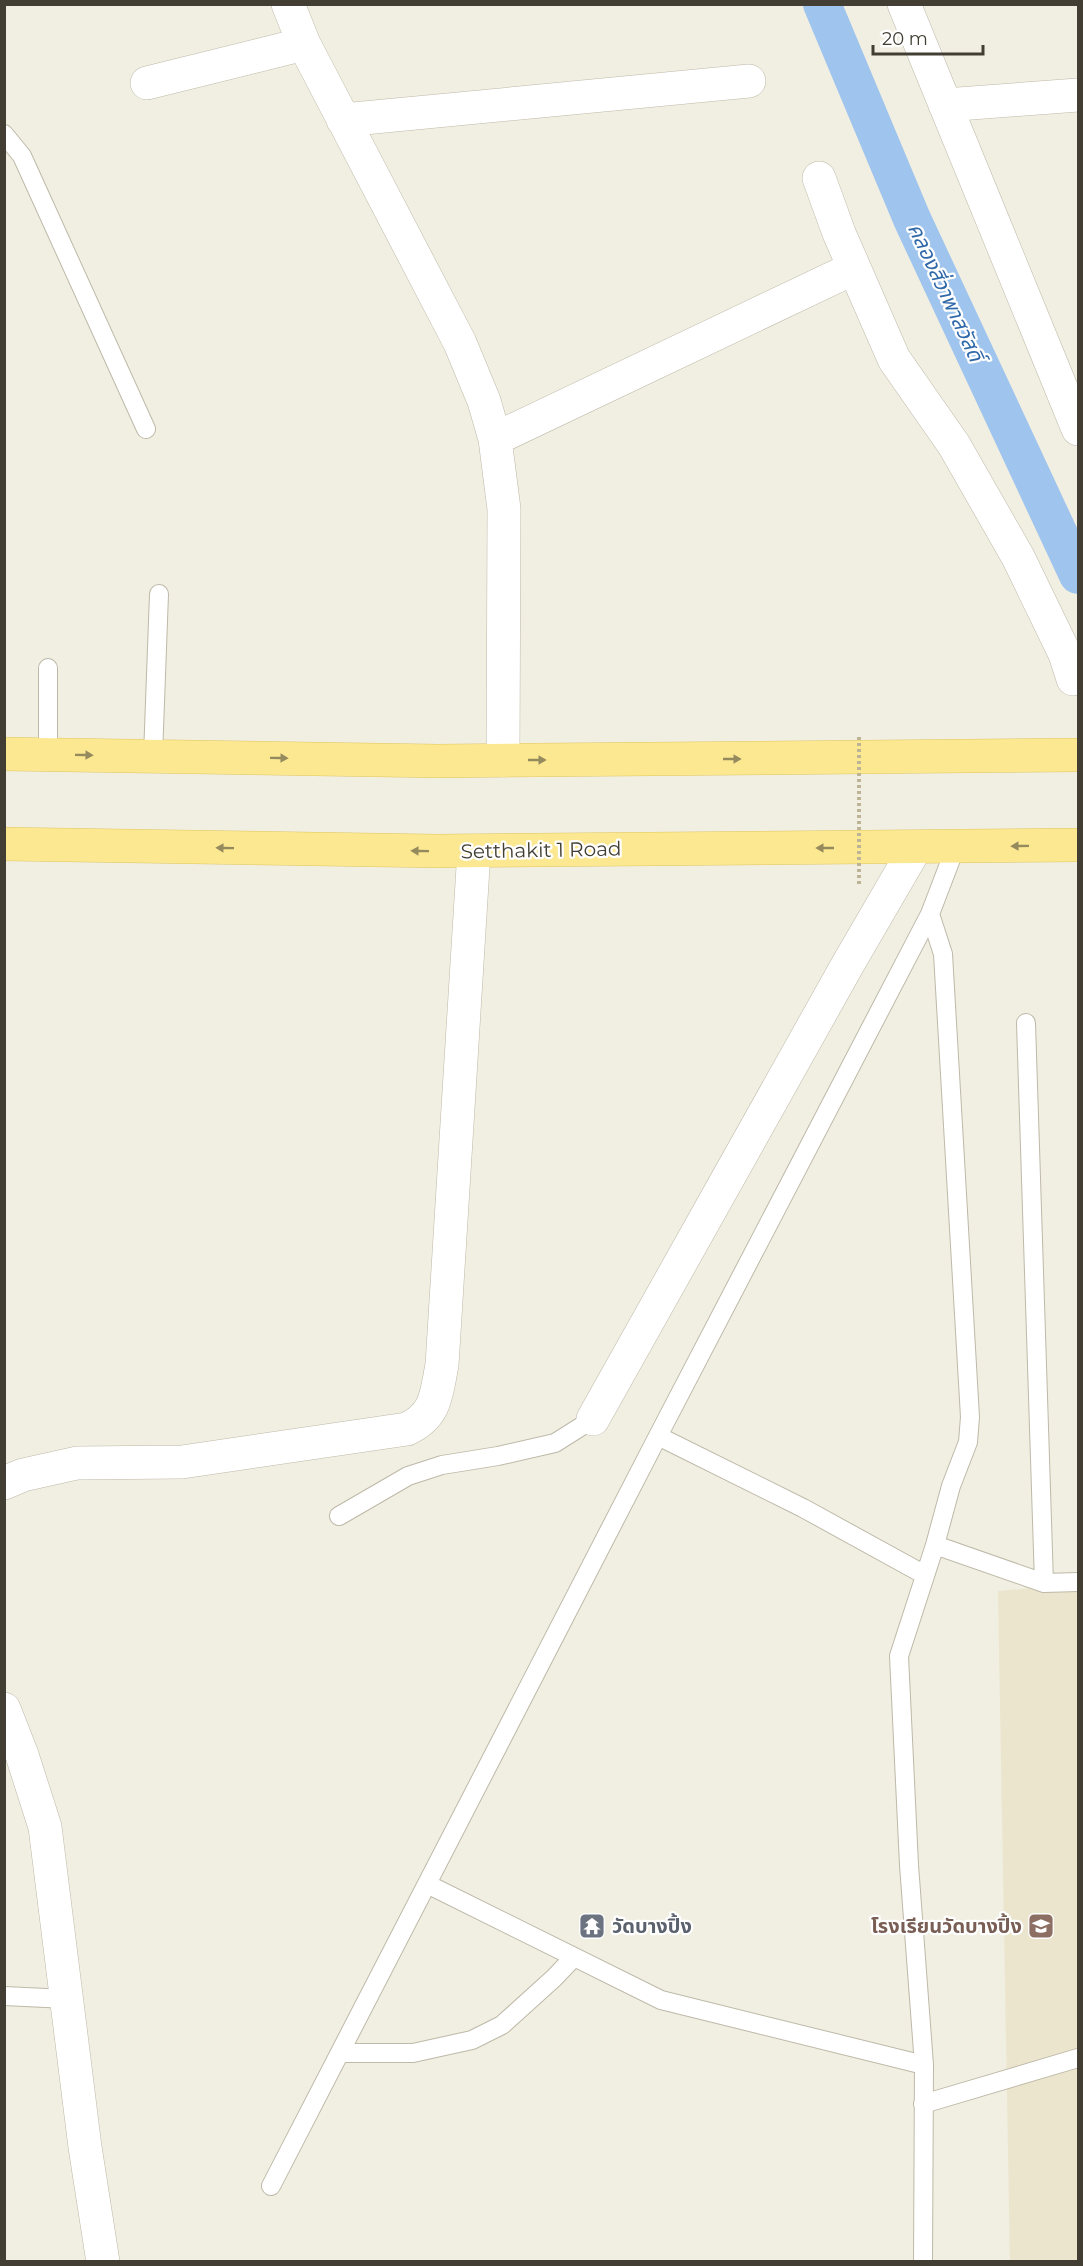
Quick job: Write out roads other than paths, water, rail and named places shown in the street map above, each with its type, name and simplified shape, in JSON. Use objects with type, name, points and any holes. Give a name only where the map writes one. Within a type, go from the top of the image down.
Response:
[{"type":"main road","points":[[4,754],[438,761],[1078,755]]},
{"type":"main road","name":"Setthakit 1 Road","points":[[4,844],[474,851],[1078,845]]},
{"type":"street","points":[[288,4],[304,44],[460,344],[484,401],[495,439],[504,509],[503,760]]},
{"type":"street","points":[[904,4],[1077,423]]},
{"type":"street","points":[[147,83],[304,44]]},
{"type":"street","points":[[343,120],[749,81]]},
{"type":"street","points":[[945,105],[1078,94]]},
{"type":"street","points":[[819,178],[854,268],[894,360],[954,446],[1018,557],[1065,654],[1072,679]]},
{"type":"street","points":[[495,439],[854,268]]},
{"type":"street","points":[[593,1419],[836,984],[916,847]]},
{"type":"street","points":[[4,1483],[23,1475],[77,1463],[182,1462],[407,1430],[422,1422],[434,1402],[442,1365],[474,851]]},
{"type":"street","points":[[4,1709],[22,1755],[45,1827],[85,2146],[103,2262]]},
{"type":"lane","points":[[4,134],[22,156],[146,429]]},
{"type":"lane","points":[[153,756],[159,594]]},
{"type":"lane","points":[[48,668],[48,755]]},
{"type":"lane","points":[[271,2186],[930,914],[956,846]]},
{"type":"lane","points":[[922,2262],[924,2065],[909,1865],[899,1656],[935,1545],[951,1486],[968,1442],[970,1417],[943,954],[930,914]]},
{"type":"lane","points":[[1026,1023],[1044,1583]]},
{"type":"lane","points":[[339,1516],[408,1476],[442,1465],[555,1443],[593,1419]]},
{"type":"lane","points":[[658,1436],[803,1508],[925,1575]]},
{"type":"lane","points":[[935,1545],[1044,1583],[1078,1582]]},
{"type":"lane","points":[[427,1884],[661,2000],[924,2065]]},
{"type":"lane","points":[[340,2053],[414,2054],[472,2040],[502,2025],[574,1957]]},
{"type":"lane","points":[[4,1996],[67,1998]]},
{"type":"lane","points":[[923,2104],[1078,2058]]},
{"type":"waterway","name":"คลองสี่วาพาสวัสดิ์","points":[[822,4],[912,219],[1078,575]]},
{"type":"place","name":"วัดบางปิ้ง","points":[[592,1926]]},
{"type":"place","name":"โรงเรียนวัดบางปิ้ง","points":[[1041,1926]]}]
